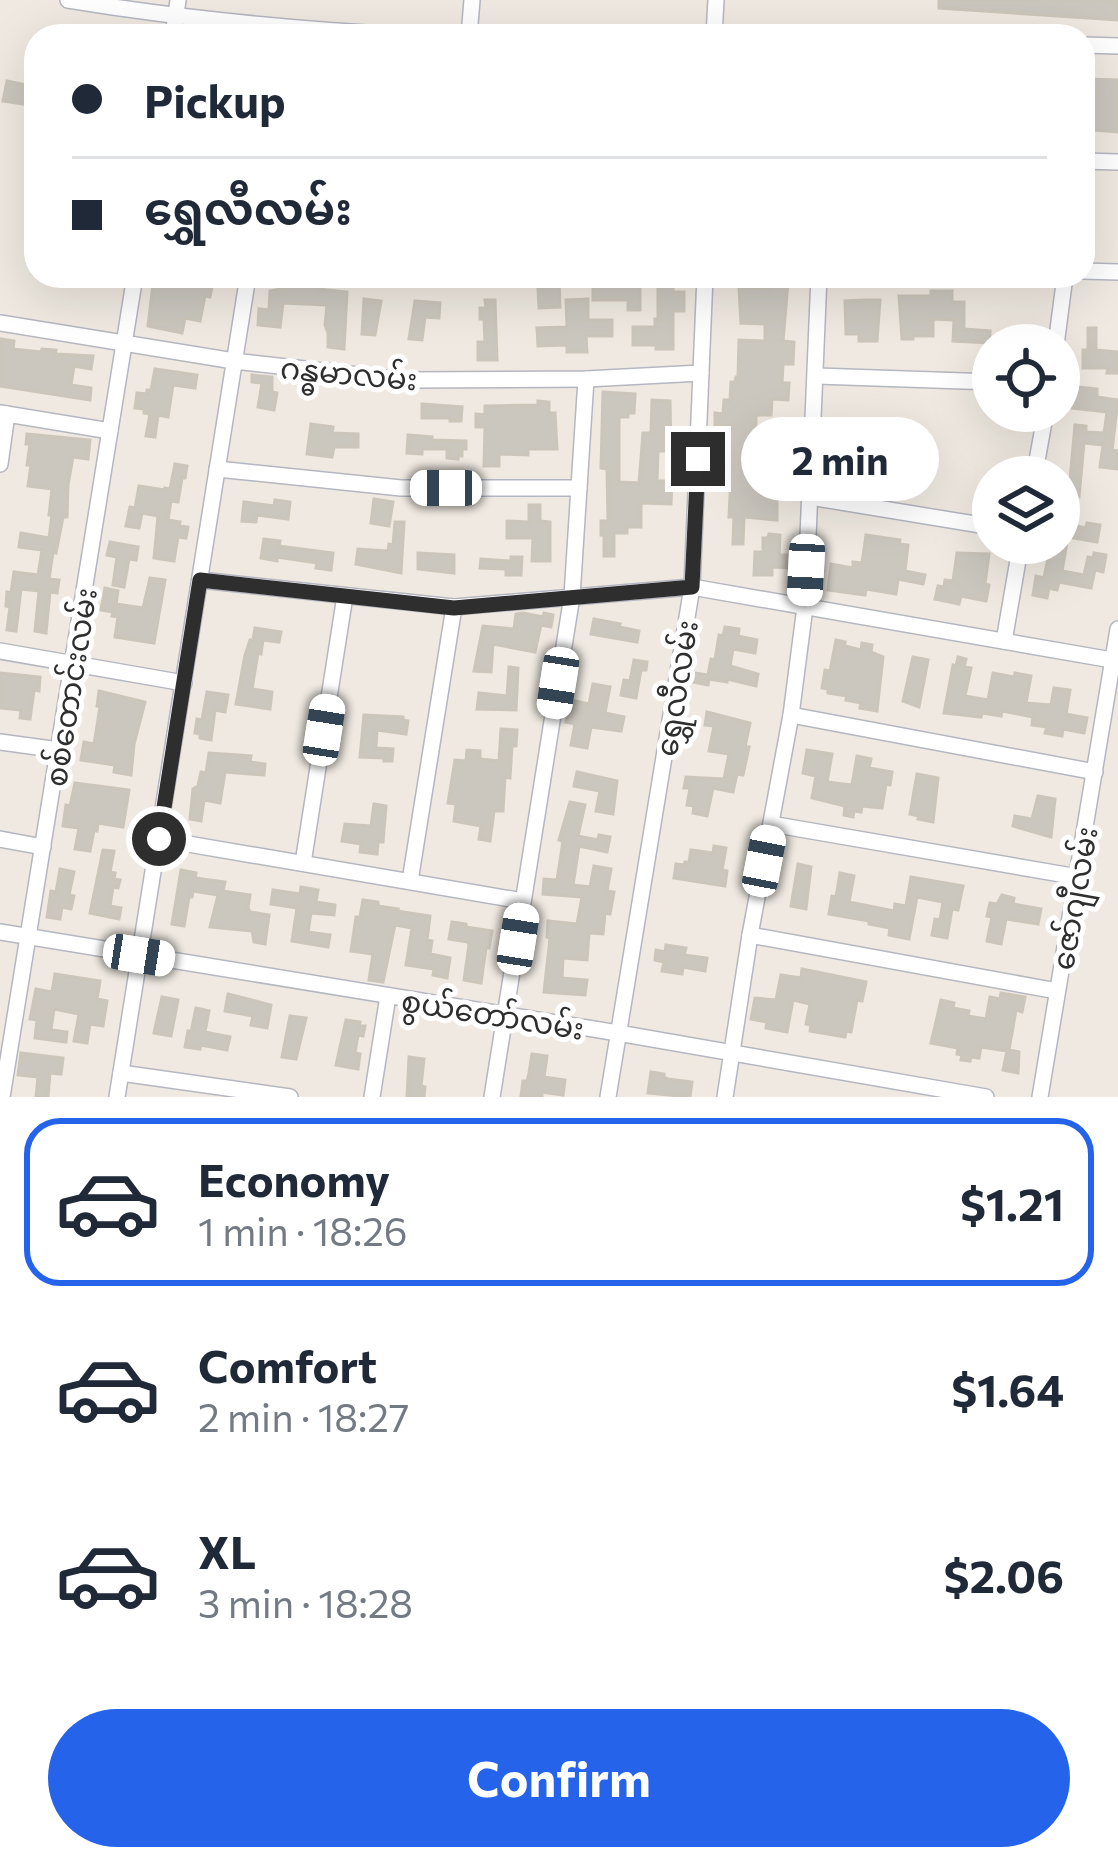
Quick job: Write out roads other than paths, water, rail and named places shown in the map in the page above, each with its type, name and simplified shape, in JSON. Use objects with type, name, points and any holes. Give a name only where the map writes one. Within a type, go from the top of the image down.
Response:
[{"type":"street","points":[[76,1],[177,9],[270,24]]},
{"type":"street","name":"စစ်တောင်းလမ်း","points":[[2,1097],[133,288]]},
{"type":"street","points":[[117,1097],[246,288]]},
{"type":"street","name":"ရွှေလီလမ်း","points":[[608,1097],[692,587],[705,288]]},
{"type":"street","points":[[725,1097],[791,716],[805,607],[819,288]]},
{"type":"street","points":[[1059,324],[1063,288]]},
{"type":"street","name":"ဂန္ဓမာလမ်း","points":[[0,323],[234,361],[404,380],[701,373]]},
{"type":"street","points":[[817,376],[972,381]]},
{"type":"street","points":[[492,1097],[572,596],[586,379]]},
{"type":"street","points":[[0,464],[4,413],[110,431]]},
{"type":"street","points":[[217,470],[401,488],[579,488]]},
{"type":"street","points":[[810,497],[972,524]]},
{"type":"street","points":[[1004,641],[1018,564]]},
{"type":"street","points":[[200,580],[454,608],[692,587],[1112,659]]},
{"type":"street","points":[[303,863],[345,596]]},
{"type":"street","points":[[410,881],[454,608]]},
{"type":"street","name":"ဇော်ဂျီလမ်း","points":[[1040,1097],[1118,629]]},
{"type":"street","points":[[0,651],[184,683]]},
{"type":"street","points":[[791,716],[1095,772]]},
{"type":"street","points":[[0,742],[59,750]]},
{"type":"street","points":[[772,824],[1078,877]]},
{"type":"street","points":[[0,839],[43,847]]},
{"type":"street","points":[[159,839],[524,901]]},
{"type":"street","name":"စွယ်တော်လမ်း","points":[[0,932],[986,1097]]},
{"type":"street","points":[[750,935],[1057,991]]},
{"type":"street","points":[[372,1097],[388,996]]},
{"type":"street","points":[[121,1073],[290,1097]]}]
